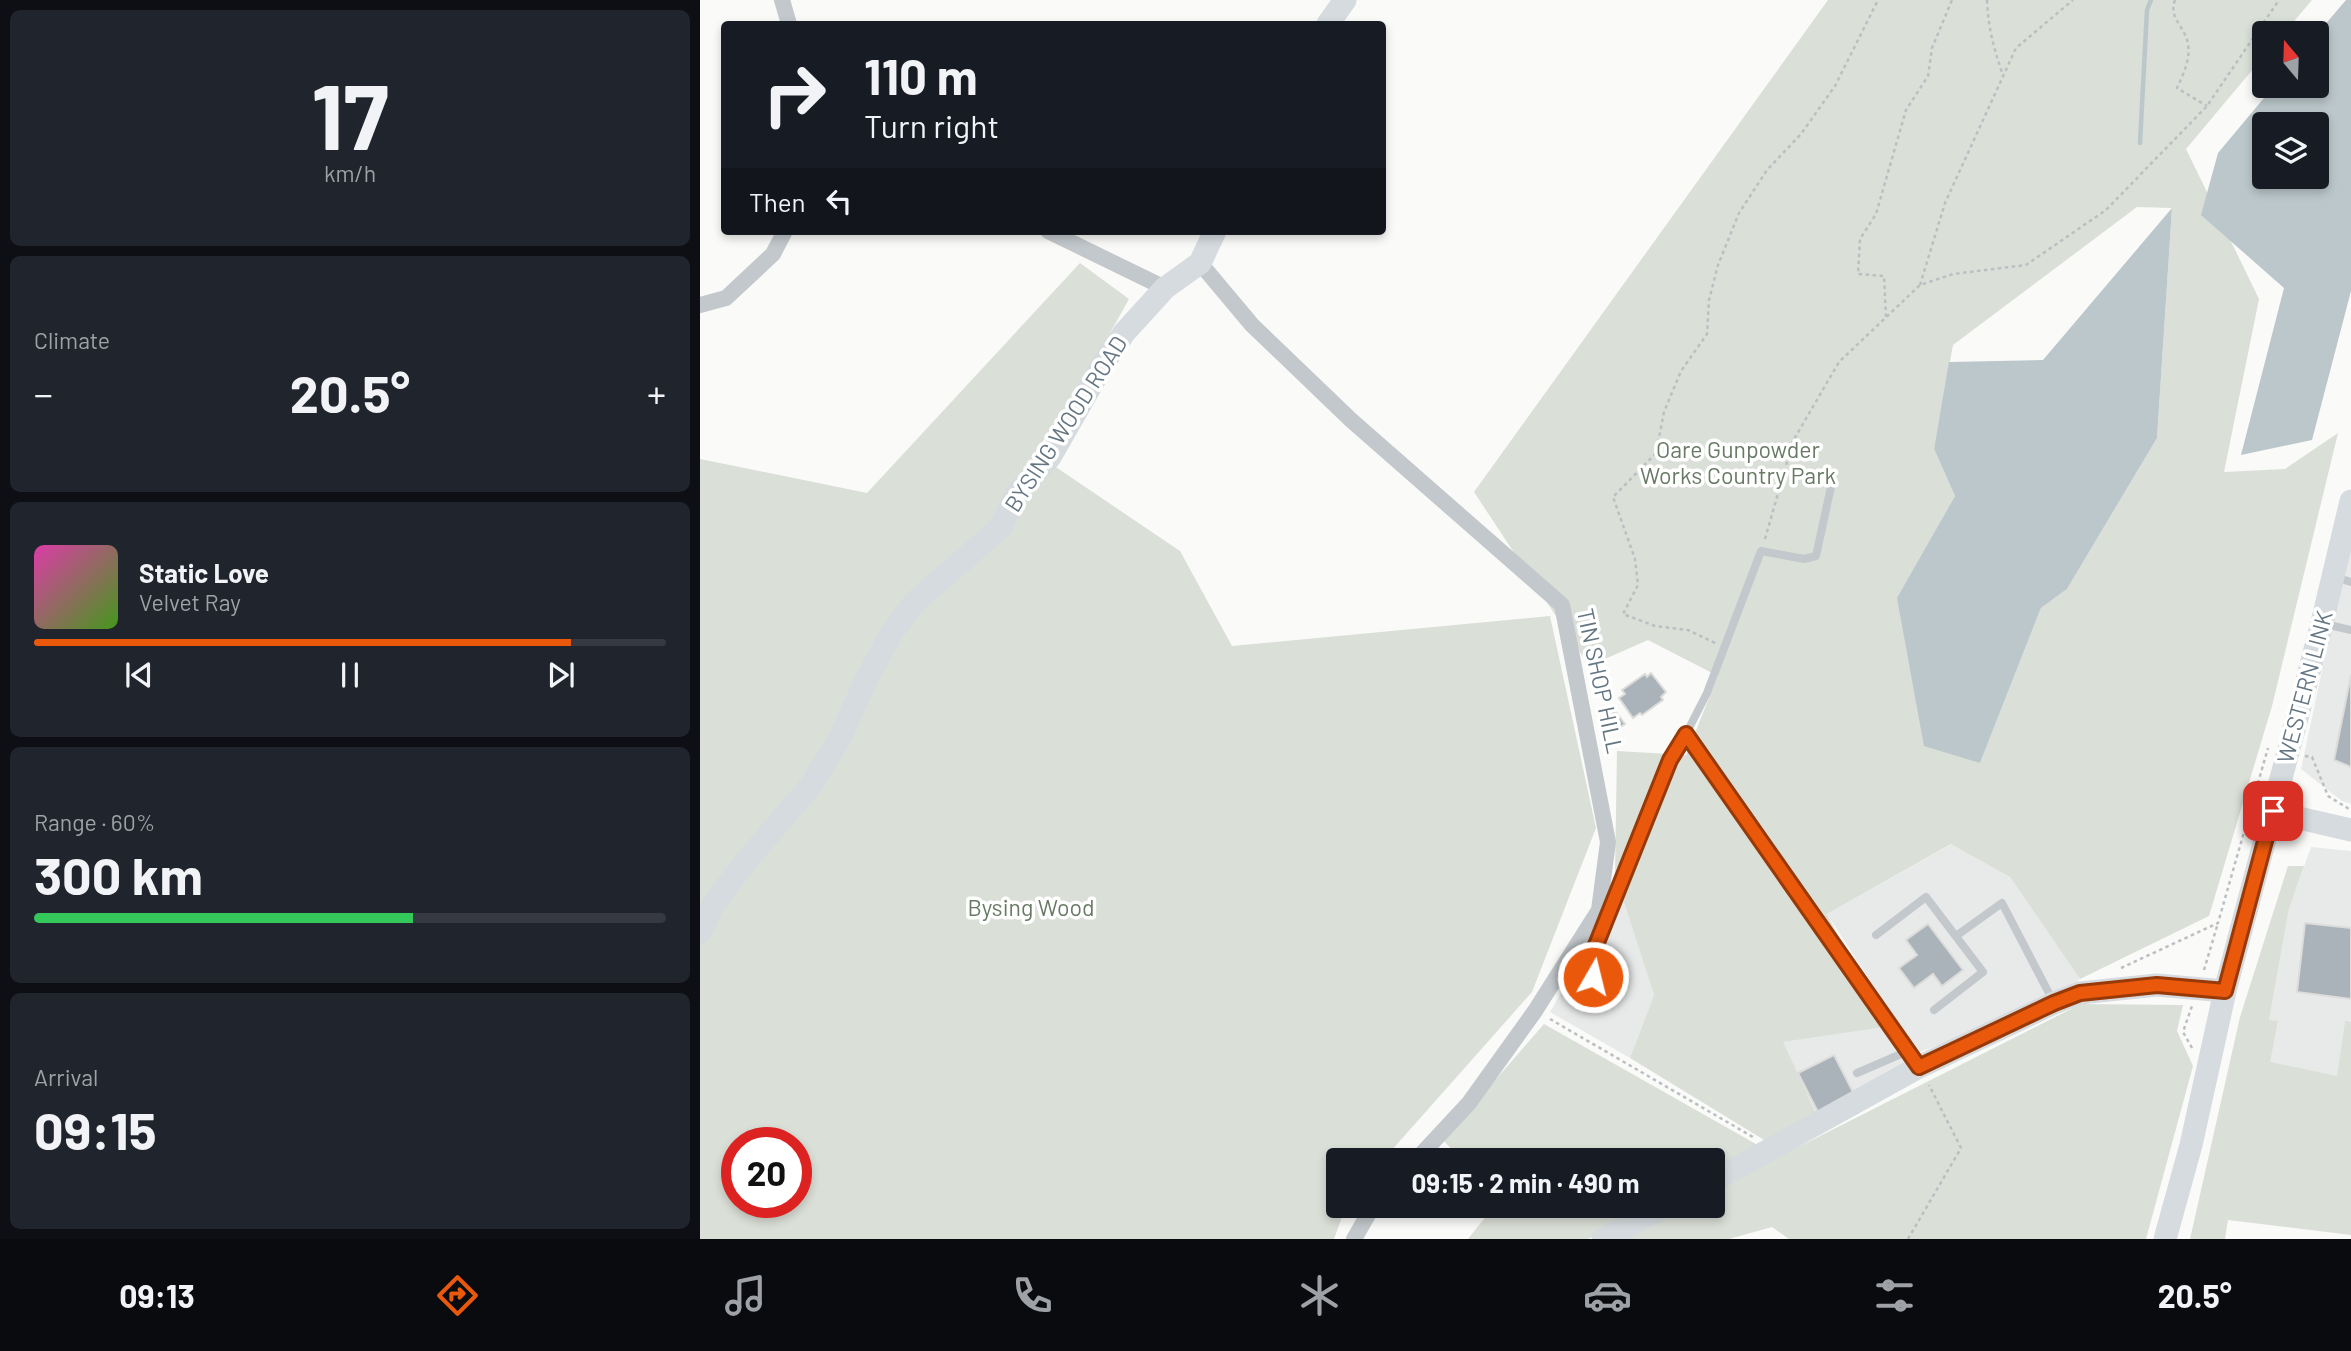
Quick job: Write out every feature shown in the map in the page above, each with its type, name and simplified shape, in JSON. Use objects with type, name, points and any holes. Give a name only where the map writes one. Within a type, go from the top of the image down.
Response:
[{"type":"street","points":[[782,0],[788,21]]},
{"type":"street","points":[[1330,21],[1345,0]]},
{"type":"street","points":[[700,305],[726,298],[774,254],[783,235]]},
{"type":"street","points":[[1056,235],[1165,288]]},
{"type":"street","points":[[1200,263],[1213,235]]},
{"type":"street","name":"BYSING WOOD ROAD","points":[[700,932],[712,907],[732,880],[811,785],[840,738],[865,682],[891,634],[914,603],[1001,527],[1016,494],[1050,457],[1124,333],[1165,288],[1200,263]]},
{"type":"street","name":"TIN SHOP HILL","points":[[1200,263],[1252,325],[1351,420],[1562,605],[1608,842],[1599,910],[1535,1011],[1469,1104],[1427,1148]]},
{"type":"street","name":"WESTERN LINK","points":[[2165,1239],[2191,1145],[2225,991],[2287,752],[2322,623],[2342,579],[2351,501]]},
{"type":"street","points":[[2273,811],[2351,830]]},
{"type":"street","points":[[1725,1175],[1774,1149],[1914,1059],[2080,993],[2157,985],[2225,991]]},
{"type":"street","points":[[1354,1239],[1366,1218]]},
{"type":"street","points":[[1603,1239],[1643,1218]]},
{"type":"lane","points":[[1597,988],[1593,977],[1592,955],[1670,760],[1707,693],[1761,551],[1804,559],[1815,555],[1832,482]]},
{"type":"lane","points":[[2322,623],[2351,630]]},
{"type":"lane","points":[[1686,734],[1914,1059],[1857,1073]]},
{"type":"lane","points":[[1876,935],[1926,897],[1983,972],[1934,1010]]},
{"type":"lane","points":[[1956,936],[2002,903],[2054,1003]]},
{"type":"path","points":[[1724,647],[1688,630],[1655,626],[1623,614],[1638,585],[1635,559],[1613,497],[1656,453],[1664,412],[1681,371],[1707,334],[1709,300],[1715,276],[1739,213],[1767,170],[1801,134],[1835,86],[1878,0]]},
{"type":"path","points":[[1886,317],[1884,276],[1858,274],[1860,239],[1876,214],[1906,110],[1928,76],[1932,48],[1952,0]]},
{"type":"path","points":[[1987,0],[1988,26],[2003,75]]},
{"type":"path","points":[[1920,285],[1945,203],[2016,48],[2073,0]]},
{"type":"path","points":[[2175,0],[2175,19],[2187,39],[2187,64],[2177,88],[2207,106]]},
{"type":"path","points":[[1761,551],[1793,441],[1839,362],[1920,285],[1953,274],[2026,265],[2106,211],[2207,106],[2279,0]]},
{"type":"path","points":[[2117,970],[2218,923],[2266,747],[2312,757],[2328,796],[2351,810]]},
{"type":"path","points":[[1535,1011],[1774,1149]]},
{"type":"path","points":[[1908,1239],[1961,1148],[1914,1059]]},
{"type":"shaded area","points":[[2346,0],[2351,0],[2351,291],[2312,440],[2241,455],[2284,288],[2201,215],[2218,153],[2252,112],[2252,189],[2329,189],[2329,112],[2252,112],[2264,98],[2329,98],[2328,21]]},
{"type":"shaded area","points":[[2172,208],[2157,438],[2067,589],[2041,608],[1980,763],[1924,746],[1897,598],[1955,496],[1934,449],[1949,362],[2043,360]]},
{"type":"shaded area","points":[[2351,535],[2351,804],[2342,801],[2301,769]]},
{"type":"shaded area","points":[[1952,844],[2010,877],[2080,979],[2054,1003],[1917,1053],[1827,914]]},
{"type":"shaded area","points":[[2311,847],[2351,851],[2351,1022],[2345,1022],[2337,1076],[2269,1063],[2278,1022],[2269,1020],[2289,909]]},
{"type":"shaded area","points":[[1615,875],[1654,995],[1630,1058],[1550,1012],[1585,951]]},
{"type":"shaded area","points":[[1885,1027],[1910,1060],[1819,1120],[1782,1042]]},
{"type":"green space","name":"Oare Gunpowder Works Country Park","points":[[1828,0],[2312,0],[2294,21],[2252,21],[2252,70],[2186,149],[2259,299],[2224,472],[2285,469],[2338,433],[2272,706],[2209,916],[2080,979],[2010,877],[1951,844],[1827,914],[1885,1027],[1783,1042],[1819,1120],[1769,1143],[1630,1058],[1654,995],[1615,875],[1617,751],[1686,755],[1718,676],[1648,640],[1589,666],[1474,492]],"holes":[[[2137,207],[2172,208],[2157,438],[2067,589],[2041,608],[1980,763],[1897,599],[1955,496],[1934,449],[1953,345]]]},
{"type":"green space","name":"Bysing Wood","points":[[1080,263],[1129,299],[1085,378],[1035,453],[1180,551],[1232,646],[1550,616],[1596,828],[1532,992],[1394,1148],[1326,1148],[1326,1218],[1342,1218],[1334,1239],[700,1239],[700,459],[867,493]]},
{"type":"green space","points":[[2288,866],[2304,866],[2289,909],[2269,1020],[2278,1021],[2270,1062],[2337,1076],[2345,1021],[2351,1022],[2351,1235],[2228,1220],[2225,1239],[2190,1239],[2240,1017]]},
{"type":"green space","points":[[2081,1004],[2183,1005],[2177,1031],[2193,1066],[2146,1239],[1789,1239],[1772,1227],[1729,1239],[1620,1239],[1661,1218],[1725,1218],[1725,1184]]},
{"type":"green space","points":[[1544,1024],[1763,1148],[1725,1168],[1725,1148],[1451,1148],[1443,1140]]},
{"type":"green space","points":[[1485,1218],[1629,1218],[1588,1239],[1468,1239]]},
{"type":"building","points":[[1651,673],[1666,692],[1661,697],[1663,700],[1633,718],[1619,698],[1625,694],[1622,690],[1645,674],[1647,677]]},
{"type":"building","points":[[2351,675],[2351,767],[2334,760]]},
{"type":"building","points":[[1613,708],[1625,724],[1612,733],[1601,718]]},
{"type":"building","points":[[2305,923],[2351,928],[2351,999],[2297,992]]},
{"type":"building","points":[[1928,924],[1963,970],[1942,986],[1933,974],[1914,988],[1899,968],[1917,955],[1906,940]]},
{"type":"building","points":[[1834,1055],[1856,1098],[1820,1116],[1798,1073]]},
{"type":"waterway","points":[[2140,143],[2147,10],[2151,0]]},
{"type":"route","points":[[1593,977],[1592,955],[1670,760],[1686,734],[1919,1067],[2080,993],[2157,985],[2225,991],[2273,811]]}]
